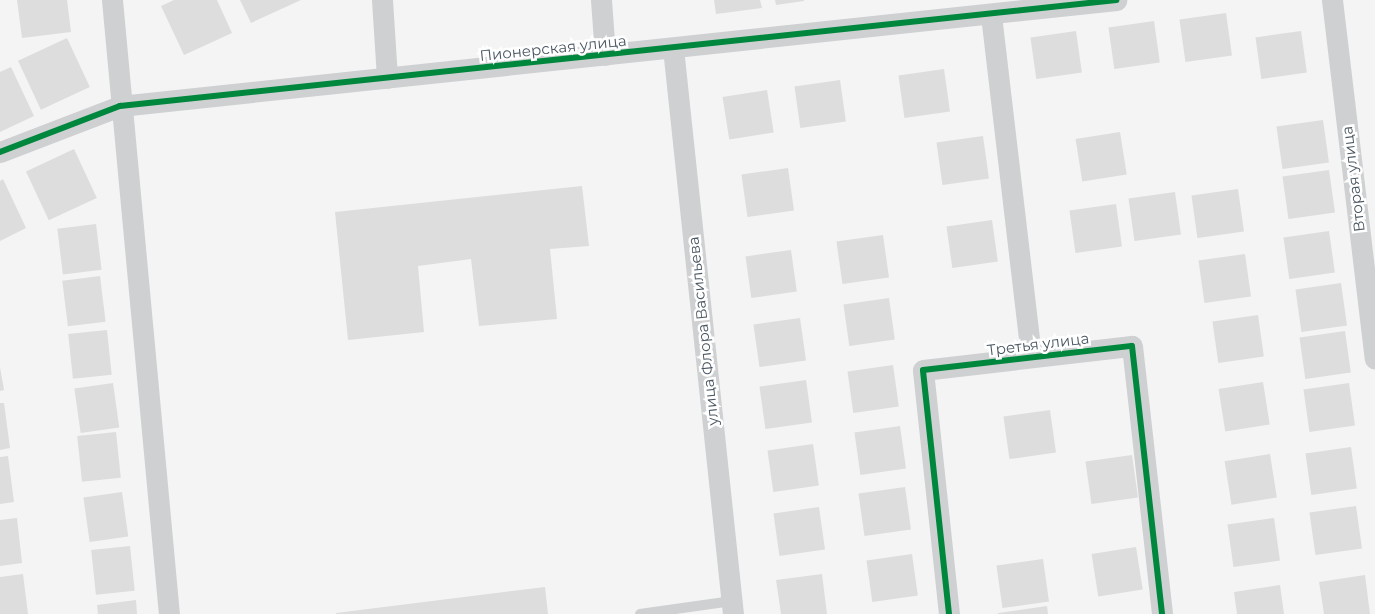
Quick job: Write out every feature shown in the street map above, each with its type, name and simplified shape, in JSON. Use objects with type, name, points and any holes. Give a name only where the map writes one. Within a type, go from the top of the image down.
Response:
[{"type":"street","points":[[112,0],[120,106],[169,614]]},
{"type":"street","points":[[382,0],[387,78]]},
{"type":"street","points":[[601,0],[605,55]]},
{"type":"street","name":"Пионерская улица","points":[[0,152],[120,106],[991,15],[1116,0]]},
{"type":"street","name":"Вторая улица","points":[[1332,0],[1375,358]]},
{"type":"street","name":"Третья улица","points":[[991,15],[1031,357]]},
{"type":"street","name":"улица Флора Васильева","points":[[673,48],[733,607]]},
{"type":"street","name":"Третья улица","points":[[949,614],[923,370],[1132,346],[1162,614]]},
{"type":"lane","points":[[640,614],[733,607]]},
{"type":"building","points":[[17,0],[67,0],[71,32],[22,38]]},
{"type":"building","points":[[174,0],[217,0],[232,33],[184,55],[161,6]]},
{"type":"building","points":[[240,0],[301,0],[251,23]]},
{"type":"building","points":[[714,0],[760,0],[762,8],[716,14]]},
{"type":"building","points":[[775,0],[804,0],[804,1],[776,5]]},
{"type":"building","points":[[1226,13],[1232,56],[1185,62],[1179,20]]},
{"type":"building","points":[[1154,21],[1160,63],[1114,69],[1108,27]]},
{"type":"building","points":[[1076,31],[1082,73],[1036,79],[1030,37]]},
{"type":"building","points":[[1301,31],[1307,73],[1261,79],[1255,37]]},
{"type":"building","points":[[67,38],[90,87],[41,110],[18,61]]},
{"type":"building","points":[[11,67],[34,116],[0,132],[0,72]]},
{"type":"building","points":[[944,69],[950,112],[904,118],[898,75]]},
{"type":"building","points":[[840,80],[846,122],[800,128],[794,86]]},
{"type":"building","points":[[767,90],[774,132],[729,140],[723,97]]},
{"type":"building","points":[[1323,120],[1329,163],[1282,169],[1276,127]]},
{"type":"building","points":[[1120,132],[1127,174],[1082,182],[1076,139]]},
{"type":"building","points":[[983,136],[989,179],[942,185],[936,143]]},
{"type":"building","points":[[74,149],[97,198],[49,220],[26,171]]},
{"type":"building","points":[[788,168],[794,211],[747,217],[741,175]]},
{"type":"building","points":[[1329,170],[1335,213],[1288,219],[1282,177]]},
{"type":"building","points":[[3,179],[26,228],[0,241],[0,181]]},
{"type":"building","points":[[582,186],[589,246],[550,249],[557,319],[479,326],[471,259],[418,266],[424,332],[348,340],[335,212]]},
{"type":"building","points":[[1238,189],[1244,232],[1197,238],[1191,196]]},
{"type":"building","points":[[1175,192],[1181,235],[1134,241],[1128,199]]},
{"type":"building","points":[[1116,204],[1122,247],[1075,253],[1069,211]]},
{"type":"building","points":[[992,220],[998,262],[952,268],[946,226]]},
{"type":"building","points":[[96,224],[102,270],[63,274],[57,229]]},
{"type":"building","points":[[1329,231],[1335,273],[1289,279],[1283,237]]},
{"type":"building","points":[[883,235],[889,278],[842,284],[836,242]]},
{"type":"building","points":[[791,250],[797,292],[751,298],[745,256]]},
{"type":"building","points":[[1245,254],[1251,297],[1204,303],[1198,261]]},
{"type":"building","points":[[100,276],[106,322],[68,326],[62,281]]},
{"type":"building","points":[[1341,283],[1347,326],[1301,332],[1295,289]]},
{"type":"building","points":[[889,298],[895,340],[849,346],[843,304]]},
{"type":"building","points":[[1258,315],[1264,357],[1218,363],[1212,321]]},
{"type":"building","points":[[800,318],[806,361],[759,367],[753,325]]},
{"type":"building","points":[[107,330],[112,375],[73,379],[68,334]]},
{"type":"building","points":[[1345,331],[1351,373],[1305,379],[1299,337]]},
{"type":"building","points":[[893,365],[899,407],[853,413],[847,371]]},
{"type":"building","points":[[0,367],[4,390],[0,391]]},
{"type":"building","points":[[806,380],[812,423],[765,429],[759,387]]},
{"type":"building","points":[[1263,382],[1270,424],[1225,432],[1219,389]]},
{"type":"building","points":[[113,383],[119,428],[81,433],[74,388]]},
{"type":"building","points":[[1349,383],[1355,426],[1309,432],[1303,389]]},
{"type":"building","points":[[0,403],[4,403],[10,448],[0,450]]},
{"type":"building","points":[[1050,410],[1056,453],[1009,459],[1003,417]]},
{"type":"building","points":[[900,426],[906,469],[860,475],[854,432]]},
{"type":"building","points":[[116,432],[121,478],[82,482],[77,436]]},
{"type":"building","points":[[813,444],[819,486],[773,492],[767,450]]},
{"type":"building","points":[[1351,447],[1357,489],[1311,495],[1305,453]]},
{"type":"building","points":[[1270,454],[1277,497],[1231,505],[1225,461]]},
{"type":"building","points":[[1132,455],[1138,498],[1091,504],[1085,462]]},
{"type":"building","points":[[8,456],[14,502],[0,504],[0,457]]},
{"type":"building","points":[[905,487],[911,530],[864,536],[858,494]]},
{"type":"building","points":[[122,492],[128,537],[90,542],[83,497]]},
{"type":"building","points":[[1356,506],[1362,549],[1315,555],[1309,513]]},
{"type":"building","points":[[819,507],[825,550],[779,556],[773,513]]},
{"type":"building","points":[[17,518],[22,563],[0,566],[0,520]]},
{"type":"building","points":[[1274,518],[1280,561],[1233,567],[1227,525]]},
{"type":"building","points":[[130,546],[135,591],[96,595],[91,550]]},
{"type":"building","points":[[1136,547],[1143,589],[1098,597],[1092,554]]},
{"type":"building","points":[[912,554],[918,596],[872,602],[866,560]]},
{"type":"building","points":[[1043,559],[1049,602],[1002,608],[996,566]]},
{"type":"building","points":[[23,574],[28,614],[0,614],[0,577]]},
{"type":"building","points":[[822,574],[827,614],[781,614],[776,580]]},
{"type":"building","points":[[1365,575],[1370,614],[1324,614],[1319,582]]},
{"type":"building","points":[[1280,585],[1284,614],[1237,614],[1234,592]]},
{"type":"building","points":[[545,587],[548,614],[336,614],[336,613]]},
{"type":"building","points":[[136,600],[137,614],[98,614],[97,605]]},
{"type":"building","points":[[1047,606],[1048,614],[998,614],[998,613]]},
{"type":"cycle path","points":[[0,152],[120,106],[1116,0]]},
{"type":"cycle path","points":[[949,614],[923,370],[1132,346],[1162,614]]}]
